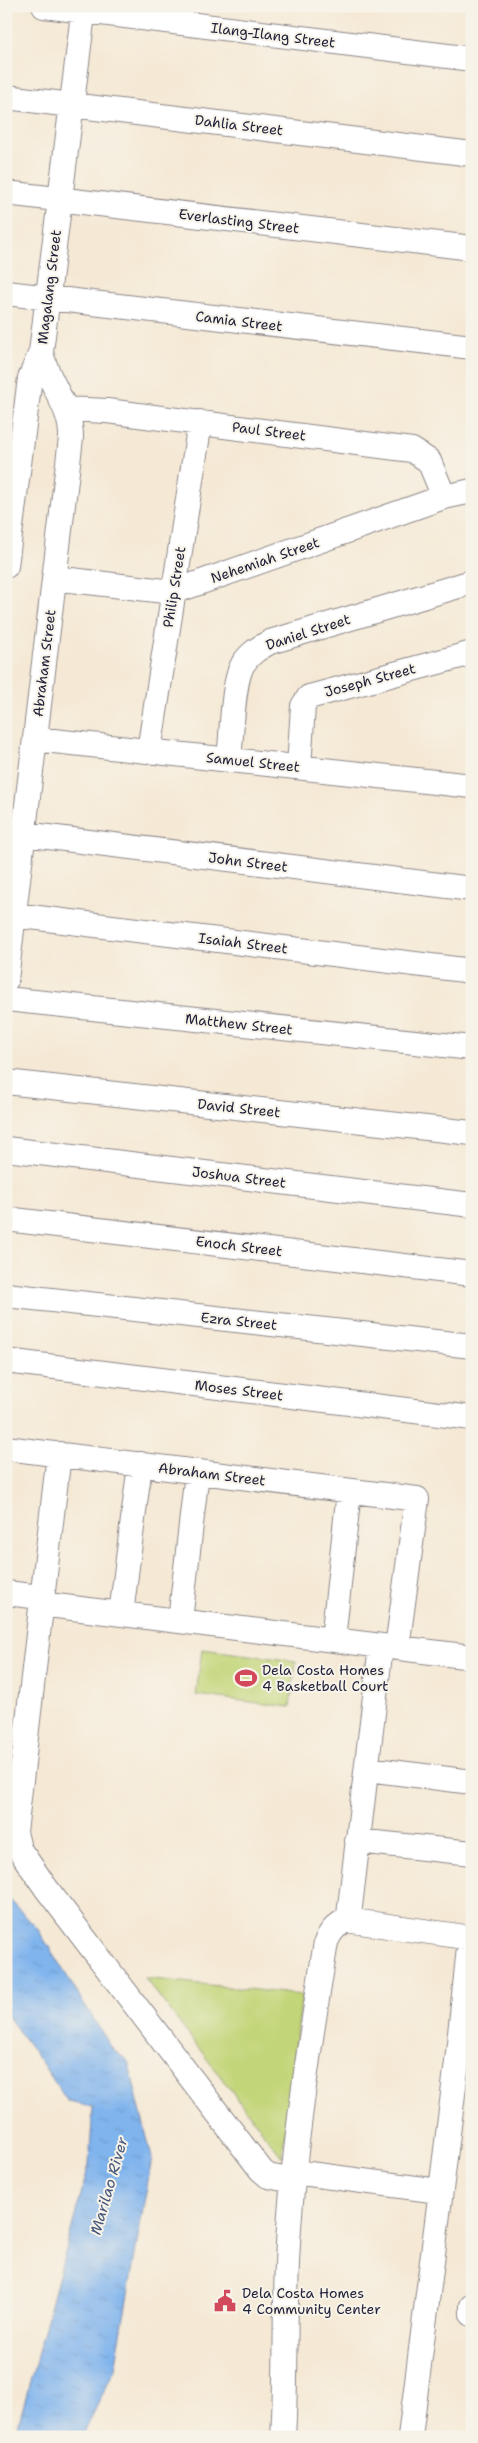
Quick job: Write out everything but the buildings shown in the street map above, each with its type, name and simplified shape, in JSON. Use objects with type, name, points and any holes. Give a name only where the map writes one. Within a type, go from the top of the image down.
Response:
[{"type":"street","name":"Ilang-Ilang Street","points":[[44,6],[83,9],[472,59]]},
{"type":"street","name":"Magalang Street","points":[[6,566],[14,444],[30,378],[42,352],[83,9]]},
{"type":"street","name":"Dahlia Street","points":[[6,97],[472,154]]},
{"type":"street","name":"Everlasting Street","points":[[6,193],[472,248]]},
{"type":"street","name":"Camia Street","points":[[6,293],[472,348]]},
{"type":"street","name":"Abraham Street","points":[[6,980],[70,438],[70,420],[48,374],[42,352]]},
{"type":"street","name":"Paul Street","points":[[66,409],[107,411],[200,422],[412,450],[429,461],[444,497]]},
{"type":"street","name":"Philip Street","points":[[149,751],[200,422]]},
{"type":"street","name":"Nehemiah Street","points":[[54,578],[173,592],[444,497],[472,491]]},
{"type":"street","name":"Daniel Street","points":[[229,760],[237,681],[243,664],[254,650],[270,642],[472,582]]},
{"type":"street","name":"Joseph Street","points":[[298,767],[303,706],[308,697],[472,653]]},
{"type":"street","name":"Samuel Street","points":[[35,739],[472,786]]},
{"type":"street","name":"John Street","points":[[24,834],[472,889]]},
{"type":"street","name":"Isaiah Street","points":[[14,915],[472,971]]},
{"type":"street","name":"Matthew Street","points":[[6,999],[472,1048]]},
{"type":"street","name":"David Street","points":[[6,1082],[472,1134]]},
{"type":"street","name":"Joshua Street","points":[[6,1150],[472,1205]]},
{"type":"street","name":"Enoch Street","points":[[6,1219],[472,1274]]},
{"type":"street","name":"Ezra Street","points":[[6,1295],[472,1346]]},
{"type":"street","name":"Moses Street","points":[[6,1361],[472,1418]]},
{"type":"street","name":"Abraham Street","points":[[6,1448],[417,1499],[389,1647]]},
{"type":"street","points":[[59,1454],[17,1811],[16,1841],[46,1888],[261,2170],[268,2176],[439,2190]]},
{"type":"street","points":[[121,1614],[140,1464]]},
{"type":"street","points":[[180,1621],[197,1472]]},
{"type":"street","points":[[333,1640],[349,1491]]},
{"type":"street","points":[[6,1593],[41,1601],[121,1614],[472,1657]]},
{"type":"street","points":[[346,1920],[349,1915],[366,1769],[389,1647]]},
{"type":"street","points":[[366,1769],[472,1782]]},
{"type":"street","points":[[358,1841],[472,1853]]},
{"type":"street","points":[[283,2437],[288,2244],[310,2043],[326,1942],[330,1932],[336,1925],[346,1920],[402,1926],[471,1938],[410,2437]]},
{"type":"street","points":[[472,2306],[472,2314]]},
{"type":"green space","name":"Dela Costa Homes 4 Basketball Court","points":[[202,1649],[296,1661],[290,1707],[196,1695]]},
{"type":"green space","points":[[145,1978],[302,1995],[282,2157]]},
{"type":"water","name":"Marilao River","points":[[6,1896],[37,1928],[113,2050],[128,2061],[152,2158],[115,2368],[82,2437],[15,2437],[89,2165],[93,2107],[68,2102],[6,2014]]},
{"type":"place","name":"Dela Costa Homes 4 Basketball Court","points":[[246,1678]]},
{"type":"place","name":"Dela Costa Homes 4 Community Center","points":[[225,2301]]}]
